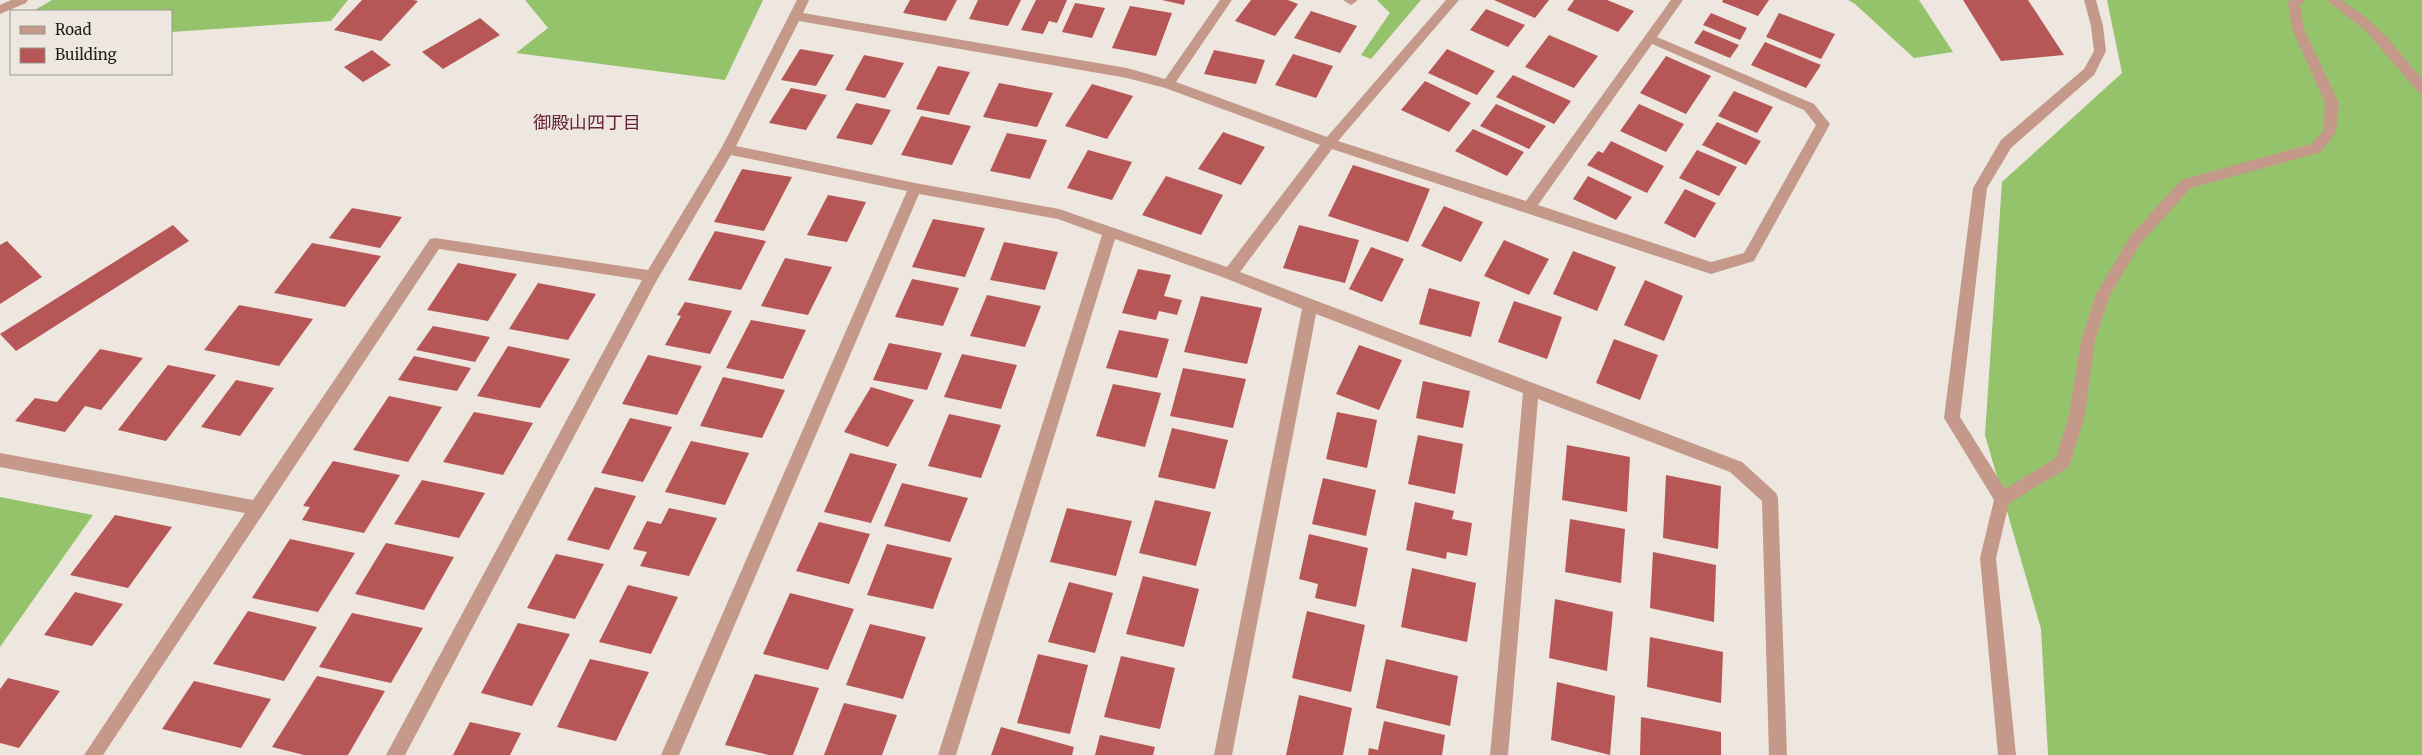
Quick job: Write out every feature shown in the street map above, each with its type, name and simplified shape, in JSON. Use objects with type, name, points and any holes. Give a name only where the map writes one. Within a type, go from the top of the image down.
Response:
[{"type":"street","points":[[0,10],[22,0]]},
{"type":"street","points":[[395,755],[652,276],[728,149],[803,0]]},
{"type":"street","points":[[1168,84],[1226,0]]},
{"type":"street","points":[[1230,274],[1330,143],[1453,0]]},
{"type":"street","points":[[1529,207],[1651,39],[1677,0]]},
{"type":"street","points":[[2007,755],[1988,558],[2002,499],[1952,418],[1980,188],[2006,144],[2089,72],[2100,51],[2097,26],[2090,0]]},
{"type":"street","points":[[2002,499],[2063,462],[2077,415],[2088,340],[2103,294],[2136,238],[2186,184],[2316,148],[2329,132],[2332,102],[2298,29],[2294,3],[2299,0]]},
{"type":"street","points":[[2332,0],[2352,11],[2372,29],[2422,88]]},
{"type":"street","points":[[796,16],[1127,73],[1168,84],[1330,143],[1711,268],[1748,257],[1823,124],[1810,107],[1651,39]]},
{"type":"street","points":[[728,149],[915,188],[1059,214],[1230,274],[1736,467],[1770,498],[1778,755]]},
{"type":"street","points":[[670,755],[915,188]]},
{"type":"street","points":[[947,755],[1110,232]]},
{"type":"street","points":[[93,755],[435,243],[652,276]]},
{"type":"street","points":[[1223,755],[1310,306]]},
{"type":"street","points":[[1499,755],[1531,390]]},
{"type":"street","points":[[0,460],[257,508]]},
{"type":"green space","points":[[52,0],[348,0],[331,21],[172,32],[172,10],[35,10]]},
{"type":"green space","points":[[525,0],[763,0],[725,80],[516,53],[548,28]]},
{"type":"green space","points":[[1377,0],[1421,0],[1371,59],[1361,55],[1390,13]]},
{"type":"green space","points":[[1848,0],[1919,0],[1953,52],[1914,58],[1855,4]]},
{"type":"green space","points":[[2107,0],[2422,0],[2422,755],[2048,755],[2041,629],[1985,435],[2002,182],[2122,73]]},
{"type":"green space","points":[[0,497],[93,515],[0,647]]},
{"type":"building","points":[[362,0],[418,1],[381,41],[334,30]]},
{"type":"building","points":[[910,0],[957,0],[946,21],[903,13]]},
{"type":"building","points":[[978,0],[1021,0],[1008,26],[969,19]]},
{"type":"building","points":[[1036,0],[1067,0],[1057,23],[1049,21],[1043,34],[1021,30]]},
{"type":"building","points":[[1162,0],[1185,0],[1184,5]]},
{"type":"building","points":[[1251,0],[1288,0],[1298,4],[1275,36],[1235,21]]},
{"type":"building","points":[[1494,0],[1549,0],[1535,18]]},
{"type":"building","points":[[1574,0],[1607,0],[1634,11],[1618,32],[1567,10]]},
{"type":"building","points":[[1723,0],[1769,0],[1758,16],[1722,2]]},
{"type":"building","points":[[1963,0],[2028,0],[2064,55],[2001,61]]},
{"type":"building","points":[[1075,3],[1105,8],[1092,38],[1062,32]]},
{"type":"building","points":[[1130,6],[1172,13],[1156,56],[1112,48]]},
{"type":"building","points":[[1486,9],[1525,25],[1508,47],[1470,30]]},
{"type":"building","points":[[1311,11],[1357,26],[1340,53],[1294,38]]},
{"type":"building","points":[[1711,13],[1747,28],[1740,40],[1703,25]]},
{"type":"building","points":[[1779,13],[1835,34],[1821,59],[1766,37]]},
{"type":"building","points":[[480,18],[500,35],[443,69],[422,52]]},
{"type":"building","points":[[1703,30],[1739,45],[1730,58],[1694,43]]},
{"type":"building","points":[[1549,35],[1598,56],[1574,88],[1525,67]]},
{"type":"building","points":[[1765,42],[1821,65],[1806,88],[1751,65]]},
{"type":"building","points":[[800,49],[834,55],[816,86],[781,80]]},
{"type":"building","points":[[1447,49],[1495,71],[1477,95],[1428,73]]},
{"type":"building","points":[[372,50],[391,65],[363,82],[344,67]]},
{"type":"building","points":[[1214,50],[1265,60],[1256,84],[1204,74]]},
{"type":"building","points":[[1293,54],[1333,66],[1316,98],[1275,85]]},
{"type":"building","points":[[864,55],[904,63],[885,98],[845,90]]},
{"type":"building","points":[[1666,56],[1711,76],[1686,114],[1640,93]]},
{"type":"building","points":[[938,66],[970,72],[949,115],[916,109]]},
{"type":"building","points":[[1513,75],[1571,101],[1554,124],[1496,97]]},
{"type":"building","points":[[1425,81],[1471,103],[1449,132],[1401,110]]},
{"type":"building","points":[[999,83],[1053,93],[1037,127],[983,117]]},
{"type":"building","points":[[1092,84],[1133,96],[1107,139],[1065,126]]},
{"type":"building","points":[[791,88],[827,95],[806,130],[769,123]]},
{"type":"building","points":[[1734,91],[1773,107],[1757,133],[1718,116]]},
{"type":"building","points":[[856,103],[891,110],[872,145],[836,138]]},
{"type":"building","points":[[1496,104],[1546,126],[1529,149],[1480,126]]},
{"type":"building","points":[[1639,104],[1684,124],[1666,152],[1620,131]]},
{"type":"building","points":[[921,116],[971,126],[952,165],[901,155]]},
{"type":"building","points":[[1717,122],[1761,141],[1746,165],[1702,145]]},
{"type":"building","points":[[1473,129],[1524,152],[1507,176],[1455,151]]},
{"type":"building","points":[[1223,132],[1265,147],[1241,185],[1198,169]]},
{"type":"building","points":[[1007,133],[1047,140],[1030,179],[990,171]]},
{"type":"building","points":[[1611,141],[1664,166],[1647,193],[1587,165],[1598,151],[1603,153]]},
{"type":"building","points":[[1088,150],[1132,162],[1112,200],[1067,188]]},
{"type":"building","points":[[1697,150],[1737,167],[1719,196],[1679,178]]},
{"type":"building","points":[[1353,165],[1430,189],[1408,242],[1328,216]]},
{"type":"building","points":[[742,169],[792,177],[764,231],[714,222]]},
{"type":"building","points":[[1166,176],[1223,195],[1201,235],[1142,215]]},
{"type":"building","points":[[1588,176],[1632,197],[1616,220],[1573,199]]},
{"type":"building","points":[[1685,189],[1716,203],[1695,238],[1664,223]]},
{"type":"building","points":[[828,195],[866,202],[847,242],[807,235]]},
{"type":"building","points":[[1444,206],[1483,222],[1461,262],[1421,246]]},
{"type":"building","points":[[352,208],[402,217],[380,248],[329,238]]},
{"type":"building","points":[[933,219],[985,228],[965,277],[912,267]]},
{"type":"building","points":[[173,225],[189,241],[16,351],[0,334]]},
{"type":"building","points":[[1299,225],[1359,240],[1345,283],[1283,268]]},
{"type":"building","points":[[715,231],[766,241],[741,290],[688,280]]},
{"type":"building","points":[[1504,240],[1549,259],[1529,295],[1484,276]]},
{"type":"building","points":[[7,241],[42,277],[0,304],[0,245]]},
{"type":"building","points":[[1004,242],[1058,252],[1045,290],[990,280]]},
{"type":"building","points":[[312,243],[381,256],[345,307],[274,293]]},
{"type":"building","points":[[1371,247],[1404,259],[1382,302],[1349,289]]},
{"type":"building","points":[[1573,251],[1616,267],[1597,311],[1553,294]]},
{"type":"building","points":[[785,258],[832,267],[808,315],[761,306]]},
{"type":"building","points":[[458,263],[517,274],[488,321],[427,310]]},
{"type":"building","points":[[1138,269],[1171,275],[1164,296],[1182,300],[1177,315],[1159,311],[1156,320],[1122,313]]},
{"type":"building","points":[[912,279],[959,288],[943,326],[895,317]]},
{"type":"building","points":[[1645,280],[1683,296],[1664,341],[1624,325]]},
{"type":"building","points":[[538,283],[596,294],[568,340],[509,329]]},
{"type":"building","points":[[1429,288],[1480,302],[1471,337],[1419,324]]},
{"type":"building","points":[[987,295],[1041,306],[1025,347],[970,336]]},
{"type":"building","points":[[1201,296],[1262,308],[1247,364],[1184,352]]},
{"type":"building","points":[[1514,301],[1562,317],[1547,359],[1498,342]]},
{"type":"building","points":[[685,302],[732,311],[710,354],[665,345],[681,316],[677,315]]},
{"type":"building","points":[[239,305],[313,319],[279,366],[204,350]]},
{"type":"building","points":[[751,320],[806,330],[783,379],[726,368]]},
{"type":"building","points":[[433,326],[490,337],[475,362],[416,350]]},
{"type":"building","points":[[1119,330],[1169,339],[1157,378],[1106,368]]},
{"type":"building","points":[[1614,339],[1658,355],[1640,400],[1596,383]]},
{"type":"building","points":[[889,343],[942,353],[927,390],[873,380]]},
{"type":"building","points":[[1359,345],[1402,360],[1379,410],[1336,394]]},
{"type":"building","points":[[508,346],[570,359],[540,408],[477,396]]},
{"type":"building","points":[[100,349],[143,358],[101,410],[85,406],[65,432],[15,421],[35,398],[57,402]]},
{"type":"building","points":[[962,354],[1017,365],[1001,409],[944,397]]},
{"type":"building","points":[[648,355],[702,366],[677,415],[622,404]]},
{"type":"building","points":[[414,356],[471,368],[457,391],[398,380]]},
{"type":"building","points":[[168,365],[216,375],[166,441],[118,430]]},
{"type":"building","points":[[1183,368],[1246,379],[1233,428],[1170,416]]},
{"type":"building","points":[[723,377],[785,390],[762,438],[700,426]]},
{"type":"building","points":[[236,380],[274,388],[240,436],[201,427]]},
{"type":"building","points":[[1423,381],[1470,391],[1463,428],[1416,418]]},
{"type":"building","points":[[1113,384],[1161,393],[1145,447],[1096,436]]},
{"type":"building","points":[[871,387],[914,400],[888,447],[844,432]]},
{"type":"building","points":[[389,396],[442,407],[408,462],[353,450]]},
{"type":"building","points":[[474,412],[533,423],[503,475],[443,462]]},
{"type":"building","points":[[1337,412],[1377,420],[1367,468],[1326,459]]},
{"type":"building","points":[[949,414],[1001,425],[981,478],[928,466]]},
{"type":"building","points":[[630,418],[672,427],[643,482],[601,473]]},
{"type":"building","points":[[1172,428],[1228,440],[1215,489],[1158,477]]},
{"type":"building","points":[[1418,435],[1463,444],[1455,494],[1408,484]]},
{"type":"building","points":[[691,441],[749,453],[725,505],[665,492]]},
{"type":"building","points":[[1567,445],[1630,457],[1627,512],[1562,500]]},
{"type":"building","points":[[850,453],[897,464],[871,523],[824,512]]},
{"type":"building","points":[[333,461],[400,475],[364,533],[302,520],[310,507],[303,506]]},
{"type":"building","points":[[1666,475],[1721,486],[1718,549],[1663,538]]},
{"type":"building","points":[[1323,478],[1376,490],[1366,536],[1312,524]]},
{"type":"building","points":[[422,480],[485,493],[459,538],[394,524]]},
{"type":"building","points":[[902,483],[968,498],[950,542],[884,526]]},
{"type":"building","points":[[595,487],[636,496],[609,550],[567,540]]},
{"type":"building","points":[[1155,500],[1211,512],[1196,566],[1139,553]]},
{"type":"building","points":[[1415,502],[1454,511],[1452,519],[1472,523],[1467,556],[1447,552],[1446,559],[1406,550]]},
{"type":"building","points":[[669,508],[717,518],[689,576],[640,566],[647,552],[633,549],[647,521],[661,524]]},
{"type":"building","points":[[1067,508],[1132,521],[1116,576],[1050,562]]},
{"type":"building","points":[[115,515],[172,527],[128,588],[70,575]]},
{"type":"building","points":[[1570,519],[1625,529],[1621,583],[1565,572]]},
{"type":"building","points":[[819,522],[870,534],[849,584],[796,571]]},
{"type":"building","points":[[1309,534],[1368,548],[1356,607],[1315,598],[1318,584],[1299,579]]},
{"type":"building","points":[[290,539],[355,553],[318,612],[252,598]]},
{"type":"building","points":[[386,543],[454,557],[424,610],[355,594]]},
{"type":"building","points":[[887,544],[952,558],[933,609],[867,595]]},
{"type":"building","points":[[1653,552],[1716,565],[1714,622],[1650,608]]},
{"type":"building","points":[[556,554],[604,564],[575,619],[527,608]]},
{"type":"building","points":[[1412,568],[1476,583],[1467,642],[1401,627]]},
{"type":"building","points":[[1143,576],[1199,589],[1184,647],[1126,634]]},
{"type":"building","points":[[1069,582],[1113,593],[1095,653],[1048,642]]},
{"type":"building","points":[[628,585],[678,597],[651,654],[599,642]]},
{"type":"building","points":[[75,592],[123,604],[92,646],[44,635]]},
{"type":"building","points":[[790,593],[854,609],[828,670],[763,654]]},
{"type":"building","points":[[1555,599],[1613,612],[1607,671],[1549,658]]},
{"type":"building","points":[[248,611],[317,627],[284,681],[213,664]]},
{"type":"building","points":[[1307,611],[1365,625],[1351,692],[1292,678]]},
{"type":"building","points":[[352,613],[423,628],[391,683],[319,667]]},
{"type":"building","points":[[518,623],[570,634],[532,706],[481,693]]},
{"type":"building","points":[[870,624],[926,637],[903,699],[846,685]]},
{"type":"building","points":[[1650,637],[1723,652],[1721,703],[1647,687]]},
{"type":"building","points":[[1038,654],[1088,665],[1070,734],[1017,723]]},
{"type":"building","points":[[1121,656],[1175,668],[1160,729],[1104,717]]},
{"type":"building","points":[[590,659],[649,672],[616,741],[557,727]]},
{"type":"building","points":[[1386,659],[1458,676],[1450,726],[1376,708]]},
{"type":"building","points":[[755,674],[819,688],[793,755],[769,755],[725,745]]},
{"type":"building","points":[[317,676],[385,691],[348,755],[304,755],[272,747]]},
{"type":"building","points":[[8,678],[60,691],[19,748],[0,743],[0,689]]},
{"type":"building","points":[[194,681],[271,699],[241,748],[162,729]]},
{"type":"building","points":[[1557,682],[1615,696],[1610,755],[1551,740]]},
{"type":"building","points":[[1299,695],[1352,708],[1343,755],[1286,755]]},
{"type":"building","points":[[844,703],[897,715],[882,755],[824,755]]},
{"type":"building","points":[[1641,717],[1721,732],[1721,755],[1640,755]]},
{"type":"building","points":[[1384,721],[1445,735],[1442,755],[1368,755],[1369,748],[1378,750]]},
{"type":"building","points":[[470,722],[521,733],[510,755],[453,755]]},
{"type":"building","points":[[1001,727],[1074,747],[1072,755],[991,755]]},
{"type":"building","points":[[1100,735],[1155,747],[1153,755],[1095,755]]},
{"type":"district","name":"御殿山四丁目","points":[[587,122]]}]
